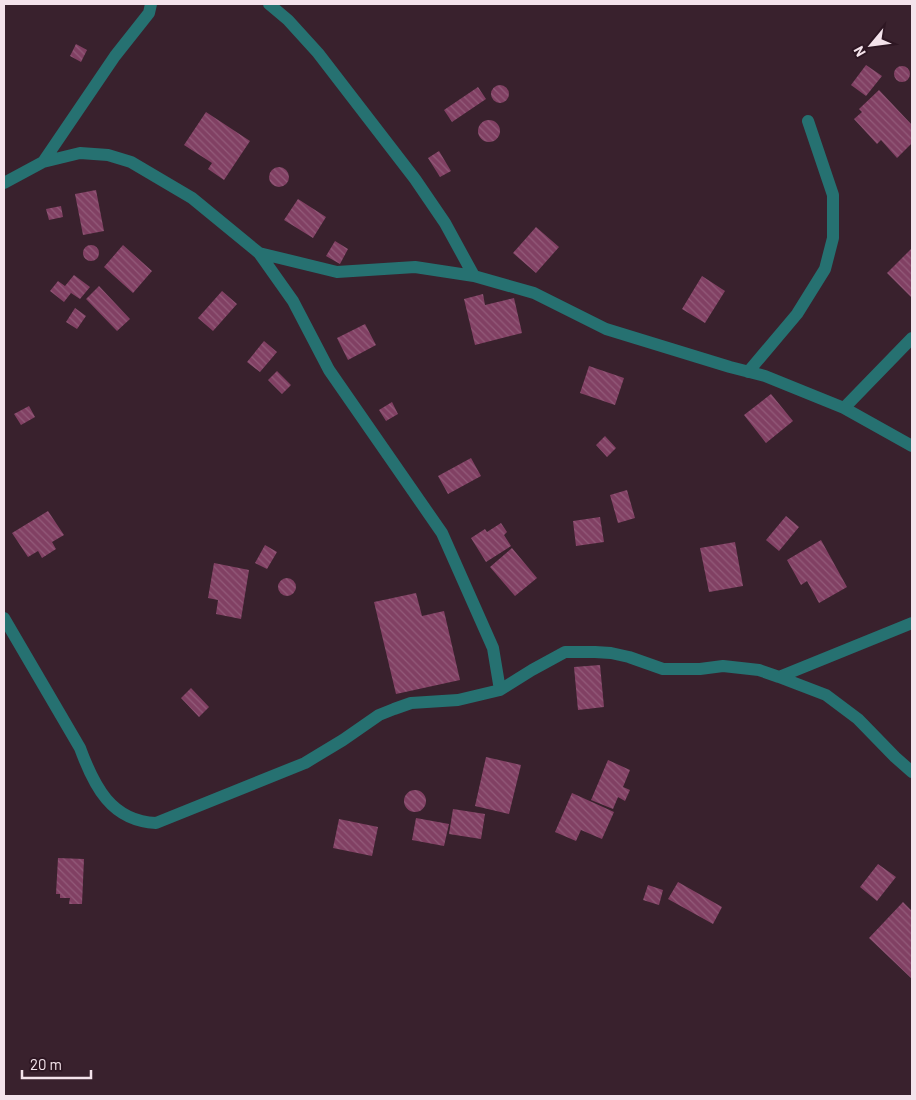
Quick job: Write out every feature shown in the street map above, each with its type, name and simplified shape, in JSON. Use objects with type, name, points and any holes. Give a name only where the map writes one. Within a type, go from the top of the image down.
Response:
[{"type":"lane","points":[[43,162],[114,56],[148,13],[152,4]]},
{"type":"lane","points":[[269,4],[288,20],[318,53],[414,179],[445,223],[474,276]]},
{"type":"lane","points":[[748,372],[797,314],[825,269],[832,238],[833,195],[808,121]]},
{"type":"lane","points":[[4,183],[43,162],[80,153],[108,155],[131,162],[192,198],[259,253],[293,301],[329,370],[442,533],[494,648],[500,690]]},
{"type":"lane","points":[[259,253],[337,272],[415,266],[474,276],[534,293],[606,329],[765,376],[844,408],[912,446]]},
{"type":"lane","points":[[844,408],[912,338]]},
{"type":"lane","points":[[4,618],[80,748],[89,771],[103,793],[114,808],[124,816],[144,823],[156,823],[305,763],[379,715],[411,703],[458,700],[500,690],[565,652],[611,653],[663,669],[700,669],[722,666],[759,670],[826,695],[858,719],[912,772]]},
{"type":"lane","points":[[779,677],[912,623]]},
{"type":"building","points":[[76,44],[87,50],[81,62],[70,56]]},
{"type":"building","points":[[866,65],[882,76],[866,96],[851,85]]},
{"type":"building","points":[[899,66],[905,66],[910,71],[908,80],[899,82],[894,77],[894,71]]},
{"type":"building","points":[[496,85],[504,85],[509,90],[507,101],[496,103],[491,98],[491,90]]},
{"type":"building","points":[[478,87],[486,99],[452,122],[444,110]]},
{"type":"building","points":[[879,90],[912,125],[912,143],[897,158],[881,140],[877,144],[854,119],[862,112],[859,109]]},
{"type":"building","points":[[206,112],[250,141],[224,180],[208,169],[212,163],[184,145]]},
{"type":"building","points":[[489,120],[497,123],[500,131],[497,139],[489,142],[481,139],[478,131],[481,123]]},
{"type":"building","points":[[439,151],[451,171],[440,177],[428,158]]},
{"type":"building","points":[[279,167],[286,170],[289,177],[286,184],[279,187],[272,184],[269,177],[272,170]]},
{"type":"building","points":[[96,190],[104,231],[83,235],[75,194]]},
{"type":"building","points":[[298,199],[326,217],[313,238],[284,220]]},
{"type":"building","points":[[61,206],[63,217],[49,220],[46,209]]},
{"type":"building","points":[[536,227],[559,247],[536,273],[513,253]]},
{"type":"building","points":[[335,241],[348,249],[340,264],[326,256]]},
{"type":"building","points":[[88,245],[94,245],[99,250],[97,259],[88,261],[83,256],[83,250]]},
{"type":"building","points":[[123,245],[152,271],[133,293],[104,267]]},
{"type":"building","points":[[912,250],[912,298],[887,273]]},
{"type":"building","points":[[74,275],[90,287],[80,299],[71,293],[64,302],[50,291],[58,281],[65,286]]},
{"type":"building","points":[[702,276],[725,291],[705,323],[682,309]]},
{"type":"building","points":[[99,286],[130,319],[117,331],[86,299]]},
{"type":"building","points":[[222,291],[237,304],[213,331],[198,318]]},
{"type":"building","points":[[483,294],[485,305],[514,298],[522,333],[475,345],[464,299]]},
{"type":"building","points":[[75,308],[86,316],[77,329],[66,322]]},
{"type":"building","points":[[365,324],[376,345],[348,360],[337,338]]},
{"type":"building","points":[[264,341],[277,352],[260,372],[247,362]]},
{"type":"building","points":[[589,366],[624,378],[615,405],[580,393]]},
{"type":"building","points":[[277,371],[291,385],[282,394],[268,380]]},
{"type":"building","points":[[771,394],[793,421],[766,443],[744,415]]},
{"type":"building","points":[[392,402],[398,414],[386,421],[379,410]]},
{"type":"building","points":[[29,406],[35,417],[21,425],[14,414]]},
{"type":"building","points":[[605,436],[616,448],[607,457],[596,445]]},
{"type":"building","points":[[471,458],[481,476],[448,494],[438,476]]},
{"type":"building","points":[[627,490],[635,518],[618,523],[610,495]]},
{"type":"building","points":[[48,511],[64,535],[52,542],[56,549],[42,558],[38,551],[28,557],[12,533]]},
{"type":"building","points":[[786,516],[799,527],[779,551],[766,540]]},
{"type":"building","points":[[600,517],[604,542],[576,546],[573,521]]},
{"type":"building","points":[[501,523],[507,532],[504,535],[511,546],[486,562],[471,538],[485,529],[487,532]]},
{"type":"building","points":[[821,540],[847,587],[819,603],[807,581],[801,585],[787,560]]},
{"type":"building","points":[[735,542],[743,586],[709,592],[700,548]]},
{"type":"building","points":[[265,545],[277,552],[267,569],[255,563]]},
{"type":"building","points":[[512,548],[537,578],[515,596],[490,567]]},
{"type":"building","points":[[214,563],[249,570],[241,619],[216,614],[218,600],[208,598]]},
{"type":"building","points":[[287,578],[293,581],[296,587],[293,593],[287,596],[281,593],[278,587],[281,581]]},
{"type":"building","points":[[416,593],[422,616],[444,611],[460,680],[396,694],[374,602]]},
{"type":"building","points":[[600,665],[604,707],[578,710],[574,667]]},
{"type":"building","points":[[191,688],[209,707],[199,717],[181,698]]},
{"type":"building","points":[[486,757],[521,765],[509,814],[475,806]]},
{"type":"building","points":[[608,760],[630,770],[623,787],[630,790],[625,801],[618,797],[613,809],[591,800]]},
{"type":"building","points":[[415,790],[423,793],[426,801],[423,809],[415,812],[407,809],[404,801],[407,793]]},
{"type":"building","points":[[572,793],[614,812],[602,839],[581,830],[576,841],[555,832]]},
{"type":"building","points":[[453,809],[485,814],[481,839],[449,834]]},
{"type":"building","points":[[416,818],[449,824],[444,846],[412,840]]},
{"type":"building","points":[[339,819],[378,827],[372,856],[333,848]]},
{"type":"building","points":[[58,858],[84,859],[82,904],[69,904],[70,898],[60,898],[60,894],[56,894]]},
{"type":"building","points":[[878,864],[896,877],[877,901],[860,887]]},
{"type":"building","points":[[678,882],[722,907],[713,924],[668,899]]},
{"type":"building","points":[[648,885],[663,890],[659,905],[643,900]]},
{"type":"building","points":[[903,902],[912,911],[912,979],[869,938]]}]
